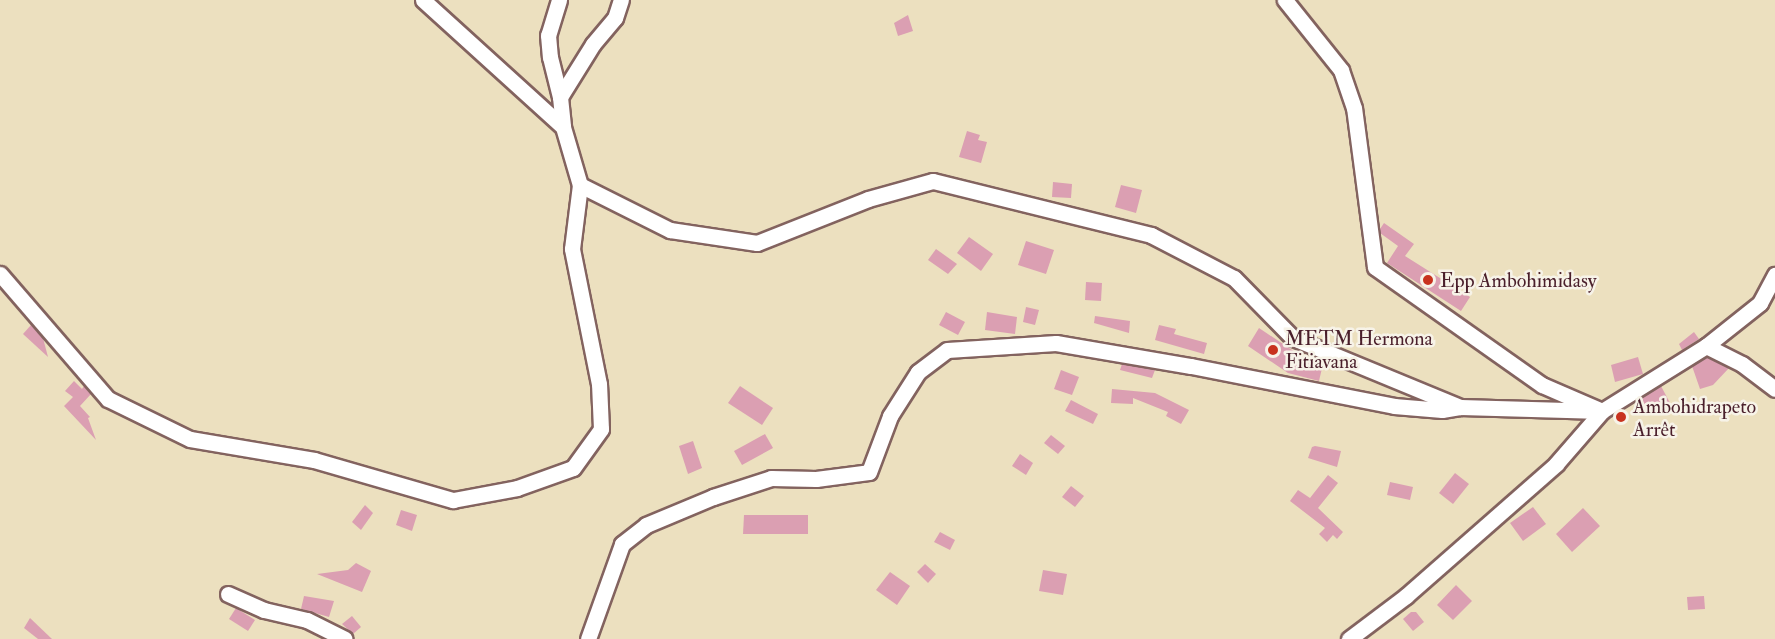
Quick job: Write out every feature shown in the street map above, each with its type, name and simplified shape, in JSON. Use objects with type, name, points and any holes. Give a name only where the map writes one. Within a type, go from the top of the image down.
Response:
[{"type":"street","points":[[423,0],[563,127]]},
{"type":"street","points":[[0,274],[108,399],[190,438],[314,460],[453,500],[517,488],[573,468],[601,429],[599,384],[572,249],[580,185],[563,127],[560,97],[548,34],[559,0]]},
{"type":"street","points":[[560,97],[593,44],[615,18],[621,0]]},
{"type":"street","points":[[1285,0],[1341,70],[1354,108],[1375,267],[1542,385],[1602,411]]},
{"type":"street","points":[[580,185],[670,230],[757,243],[868,199],[933,181],[1151,235],[1234,278],[1293,338],[1460,407]]},
{"type":"street","points":[[1349,639],[1406,596],[1556,464],[1602,411],[1706,346],[1760,303],[1775,275]]},
{"type":"street","points":[[588,639],[622,544],[646,525],[713,497],[771,477],[816,479],[869,472],[890,416],[907,389],[918,372],[947,350],[1056,342],[1394,406],[1442,410],[1460,407],[1602,411]]},
{"type":"street","points":[[1706,346],[1742,364],[1775,389]]},
{"type":"street","points":[[228,594],[264,610],[307,620],[345,639]]},
{"type":"building","points":[[908,15],[913,31],[898,36],[894,23]]},
{"type":"building","points":[[967,131],[980,135],[978,140],[987,142],[981,163],[959,157]]},
{"type":"building","points":[[1053,182],[1072,184],[1071,198],[1052,197]]},
{"type":"building","points":[[1121,185],[1142,190],[1136,213],[1115,207]]},
{"type":"building","name":"Epp Ambohimidasy","points":[[1384,223],[1414,244],[1405,256],[1470,297],[1461,311],[1387,263],[1398,246],[1380,233]]},
{"type":"building","points":[[969,237],[993,254],[981,271],[957,253]]},
{"type":"building","points":[[1026,241],[1054,250],[1046,274],[1018,265]]},
{"type":"building","points":[[936,249],[957,264],[948,274],[928,260]]},
{"type":"building","points":[[1086,282],[1102,283],[1101,301],[1085,300]]},
{"type":"building","points":[[1026,307],[1039,310],[1035,325],[1023,322]]},
{"type":"building","points":[[946,312],[965,322],[958,335],[939,325]]},
{"type":"building","points":[[987,312],[1017,317],[1015,334],[985,330]]},
{"type":"building","points":[[1095,316],[1130,321],[1129,333],[1094,323]]},
{"type":"building","points":[[31,325],[43,338],[48,357],[23,334]]},
{"type":"building","points":[[1159,325],[1176,329],[1174,334],[1207,343],[1204,354],[1155,340]]},
{"type":"building","name":"METM Hermona Fitiavana","points":[[1259,328],[1307,360],[1323,364],[1319,381],[1288,373],[1248,346]]},
{"type":"building","points":[[1694,332],[1699,339],[1682,350],[1679,344]]},
{"type":"building","points":[[1638,357],[1643,374],[1615,382],[1611,365]]},
{"type":"building","points":[[1707,357],[1729,368],[1713,385],[1700,389],[1692,366]]},
{"type":"building","points":[[1122,364],[1155,370],[1152,378],[1120,370]]},
{"type":"building","points":[[1061,370],[1079,377],[1072,395],[1054,389]]},
{"type":"building","points":[[74,381],[82,389],[84,386],[91,394],[80,406],[90,417],[88,418],[96,440],[64,406],[73,397],[65,391]]},
{"type":"building","points":[[740,386],[773,408],[762,425],[728,403]]},
{"type":"building","points":[[1661,386],[1670,403],[1650,414],[1641,398]]},
{"type":"building","points":[[1112,389],[1155,393],[1189,410],[1181,424],[1166,416],[1168,412],[1133,398],[1133,404],[1111,403]]},
{"type":"building","points":[[1071,400],[1098,414],[1093,424],[1065,411]]},
{"type":"building","points":[[765,434],[773,448],[742,465],[734,451]]},
{"type":"building","points":[[1051,435],[1065,446],[1058,454],[1044,443]]},
{"type":"building","points":[[693,441],[702,468],[688,474],[679,446]]},
{"type":"building","points":[[1312,447],[1341,451],[1337,467],[1308,458]]},
{"type":"building","points":[[1020,454],[1033,463],[1026,475],[1012,466]]},
{"type":"building","points":[[1455,473],[1469,484],[1453,504],[1439,493]]},
{"type":"building","points":[[1328,475],[1338,483],[1318,508],[1343,532],[1337,539],[1333,535],[1327,542],[1319,534],[1325,528],[1290,501],[1298,490],[1310,498]]},
{"type":"building","points":[[1390,482],[1413,487],[1410,500],[1387,495]]},
{"type":"building","points":[[1071,486],[1084,496],[1075,507],[1062,497]]},
{"type":"building","points":[[365,505],[373,513],[361,530],[352,522]]},
{"type":"building","points":[[1533,507],[1546,524],[1523,541],[1510,523]]},
{"type":"building","points":[[1583,508],[1600,526],[1572,552],[1556,534]]},
{"type":"building","points":[[401,510],[417,515],[412,531],[396,525]]},
{"type":"building","points":[[744,515],[808,515],[808,534],[743,534]]},
{"type":"building","points":[[940,532],[955,540],[950,550],[934,542]]},
{"type":"building","points":[[356,563],[371,571],[362,592],[317,574],[348,570]]},
{"type":"building","points":[[925,564],[936,574],[928,583],[917,572]]},
{"type":"building","points":[[1043,570],[1067,574],[1063,595],[1039,591]]},
{"type":"building","points":[[890,572],[910,586],[897,605],[876,590]]},
{"type":"building","points":[[1456,585],[1472,601],[1453,620],[1437,605]]},
{"type":"building","points":[[304,596],[334,601],[329,617],[301,609]]},
{"type":"building","points":[[1704,596],[1705,609],[1688,610],[1687,597]]},
{"type":"building","points":[[236,608],[255,620],[248,631],[229,619]]},
{"type":"building","points":[[1411,612],[1416,612],[1424,622],[1413,631],[1403,619]]},
{"type":"building","points":[[352,616],[361,627],[353,634],[342,624]]},
{"type":"building","points":[[30,618],[52,639],[38,639],[24,628]]},
{"type":"place","name":"Epp Ambohimidasy","points":[[1428,280]]},
{"type":"place","name":"METM Hermona Fitiavana","points":[[1273,350]]},
{"type":"place","name":"Ambohidrapeto Arrêt","points":[[1621,417]]}]
